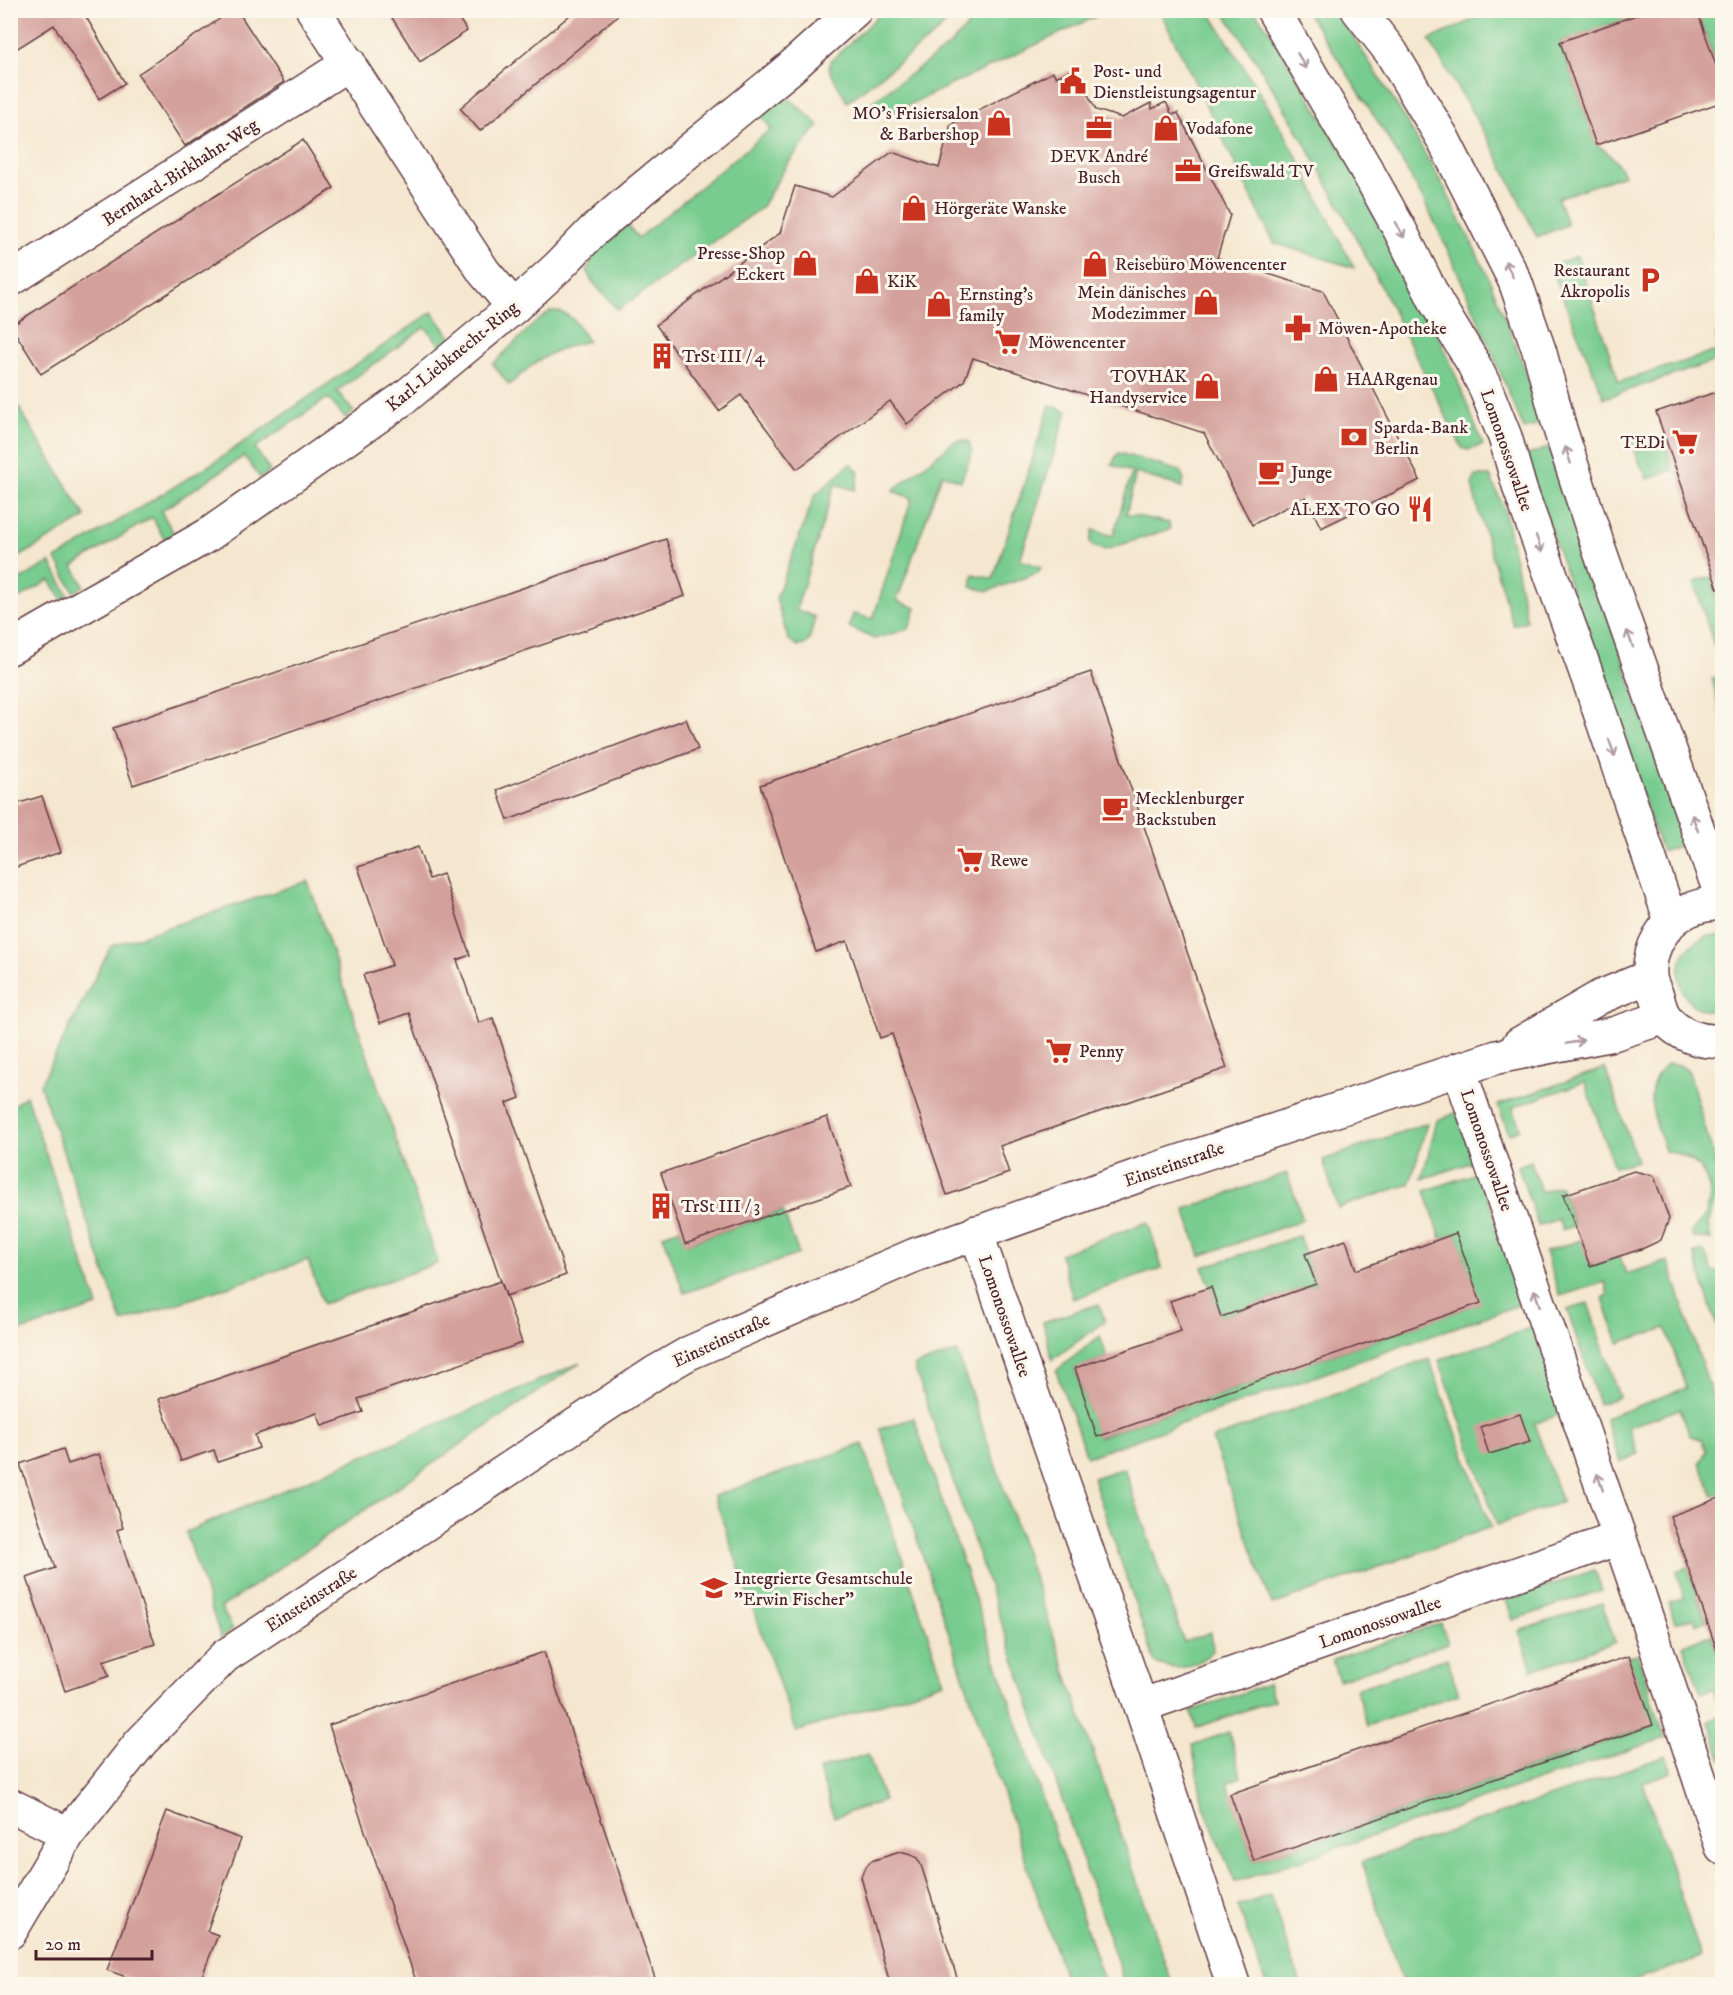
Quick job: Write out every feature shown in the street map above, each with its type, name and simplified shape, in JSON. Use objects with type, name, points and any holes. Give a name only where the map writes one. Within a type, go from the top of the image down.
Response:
[{"type":"street","points":[[313,10],[484,272],[514,307]]},
{"type":"street","name":"Karl-Liebknecht-Ring","points":[[10,648],[208,535],[404,398],[514,307],[641,189],[788,70],[855,10]]},
{"type":"street","name":"Lomonossowallee","points":[[1273,10],[1370,176],[1437,304],[1485,387],[1505,437],[1520,489],[1593,692],[1671,921]]},
{"type":"street","points":[[1358,10],[1390,52],[1442,137],[1515,281],[1540,353],[1560,429],[1601,556],[1722,898]]},
{"type":"street","name":"Bernhard-Birkhahn-Weg","points":[[10,280],[349,63]]},
{"type":"street","points":[[1719,1050],[1679,1030],[1665,1017],[1649,977],[1650,959],[1658,939],[1671,921],[1687,910],[1706,904],[1722,903]]},
{"type":"street","name":"Einsteinstraße","points":[[1497,1057],[1600,997],[1649,977]]},
{"type":"street","name":"Einsteinstraße","points":[[10,1932],[68,1834],[141,1742],[225,1656],[646,1378],[689,1353],[915,1255],[1162,1167],[1497,1057],[1613,1034],[1665,1017]]},
{"type":"street","name":"Lomonossowallee","points":[[1459,1069],[1722,1848]]},
{"type":"street","name":"Lomonossowallee","points":[[976,1232],[1141,1706],[1233,1984]]},
{"type":"street","name":"Lomonossowallee","points":[[1141,1706],[1619,1538]]},
{"type":"street","points":[[10,1804],[68,1834]]},
{"type":"green space","points":[[883,11],[959,11],[933,36],[847,102],[829,69],[831,61]]},
{"type":"green space","points":[[982,11],[1107,11],[894,112],[866,106],[949,46]]},
{"type":"green space","points":[[1160,11],[1209,11],[1285,134],[1354,268],[1274,243]]},
{"type":"green space","points":[[1223,11],[1254,11],[1271,33],[1391,233],[1451,364],[1483,445],[1468,450],[1462,448],[1320,170],[1257,63]]},
{"type":"green space","points":[[1306,11],[1337,11],[1404,117],[1445,189],[1488,276],[1546,422],[1524,429],[1460,277],[1417,188],[1363,98]]},
{"type":"green space","points":[[1492,11],[1650,11],[1560,42],[1596,145],[1613,157],[1624,175],[1558,198],[1567,225],[1537,237],[1495,151],[1429,40]]},
{"type":"green space","points":[[1697,11],[1722,11],[1722,56],[1714,58]]},
{"type":"green space","points":[[784,99],[791,100],[819,125],[788,163],[761,208],[618,310],[591,280],[587,270],[597,248],[627,224],[638,238],[771,129],[760,115]]},
{"type":"green space","points":[[1577,256],[1619,382],[1720,350],[1716,335],[1722,333],[1722,359],[1604,398],[1550,266]]},
{"type":"green space","points":[[551,311],[569,316],[588,341],[564,348],[545,357],[509,385],[493,364],[536,322]]},
{"type":"green space","points":[[432,312],[456,344],[442,347],[425,327],[337,391],[354,412],[345,418],[328,398],[255,448],[270,471],[260,478],[244,456],[161,511],[174,534],[164,539],[152,517],[73,566],[84,586],[74,592],[56,559],[213,463]]},
{"type":"green space","points":[[11,395],[86,517],[10,562]]},
{"type":"green space","points":[[1050,405],[1067,411],[1020,560],[1041,567],[1038,573],[988,591],[971,587],[973,574],[993,579]]},
{"type":"green space","points":[[1634,436],[1639,451],[1665,443],[1673,470],[1647,479],[1628,438]]},
{"type":"green space","points":[[955,441],[969,442],[972,452],[961,481],[942,474],[897,601],[916,608],[909,629],[874,639],[851,628],[849,626],[853,614],[873,619],[912,498],[892,491]]},
{"type":"green space","points":[[1551,447],[1685,843],[1662,852],[1525,456]]},
{"type":"green space","points":[[1119,453],[1180,471],[1184,480],[1182,487],[1136,473],[1126,514],[1169,523],[1170,529],[1105,550],[1092,546],[1090,542],[1093,530],[1113,536],[1132,472],[1112,465]]},
{"type":"green space","points":[[851,463],[859,473],[855,490],[835,484],[796,610],[815,617],[809,641],[798,646],[788,639],[776,598],[815,495]]},
{"type":"green space","points":[[1475,476],[1490,476],[1505,511],[1527,621],[1513,625],[1478,510],[1472,485]]},
{"type":"green space","points":[[50,562],[68,595],[62,599],[50,580],[11,603],[11,585]]},
{"type":"green space","points":[[1711,577],[1722,616],[1722,653],[1717,655],[1694,582]]},
{"type":"green space","points":[[1722,676],[1722,718],[1712,679]]},
{"type":"green space","points":[[308,881],[438,1263],[323,1304],[308,1260],[122,1322],[40,1085],[111,946]]},
{"type":"green space","points":[[1706,936],[1722,936],[1722,1012],[1694,1006],[1686,997],[1680,983],[1680,967],[1685,953],[1693,944]]},
{"type":"green space","points":[[1667,1064],[1680,1065],[1689,1072],[1721,1183],[1708,1225],[1711,1240],[1693,1237],[1691,1232],[1702,1220],[1708,1208],[1710,1195],[1708,1182],[1693,1162],[1665,1151],[1654,1116],[1651,1094],[1653,1084]]},
{"type":"green space","points":[[1605,1068],[1637,1161],[1614,1167],[1585,1082],[1513,1107],[1520,1129],[1509,1134],[1498,1105]]},
{"type":"green space","points":[[26,1096],[98,1306],[11,1334],[11,1305],[15,1304],[10,1247],[11,1107]]},
{"type":"green space","points":[[1461,1111],[1479,1160],[1422,1179],[1437,1120]]},
{"type":"green space","points":[[1427,1123],[1410,1184],[1338,1208],[1323,1160]]},
{"type":"green space","points":[[1531,1161],[1541,1192],[1560,1186],[1574,1226],[1562,1230],[1558,1219],[1538,1226],[1518,1166]]},
{"type":"green space","points":[[1479,1172],[1524,1303],[1087,1457],[1056,1371],[1100,1336],[1107,1357],[1075,1369],[1098,1437],[1480,1303],[1456,1234],[1441,1238],[1425,1191]]},
{"type":"green space","points":[[1287,1173],[1303,1220],[1200,1256],[1185,1209]]},
{"type":"green space","points":[[783,1211],[799,1254],[684,1293],[663,1235],[680,1229],[686,1244]]},
{"type":"green space","points":[[1148,1222],[1162,1268],[1073,1299],[1060,1254]]},
{"type":"green space","points":[[1299,1236],[1316,1284],[1221,1317],[1203,1267]]},
{"type":"green space","points":[[1581,1240],[1590,1266],[1620,1256],[1626,1274],[1668,1261],[1722,1426],[1722,1493],[1713,1496],[1700,1463],[1706,1451],[1701,1439],[1690,1436],[1680,1409],[1628,1427],[1638,1454],[1620,1462],[1605,1418],[1686,1388],[1666,1328],[1618,1343],[1603,1298],[1608,1295],[1605,1282],[1560,1296],[1545,1252]]},
{"type":"green space","points":[[1704,1251],[1713,1272],[1722,1271],[1722,1343],[1694,1253]]},
{"type":"green space","points":[[1588,1303],[1619,1397],[1599,1404],[1567,1310]]},
{"type":"green space","points":[[1099,1304],[1105,1321],[1052,1360],[1043,1322]]},
{"type":"green space","points":[[1533,1327],[1565,1413],[1534,1423],[1562,1502],[1497,1525],[1439,1360]]},
{"type":"green space","points":[[957,1352],[1172,1984],[1125,1984],[914,1366]]},
{"type":"green space","points":[[1429,1359],[1491,1527],[1272,1605],[1212,1439]]},
{"type":"green space","points":[[580,1363],[221,1608],[233,1629],[221,1638],[186,1532]]},
{"type":"green space","points":[[914,1418],[1105,1984],[1067,1984],[880,1429]]},
{"type":"green space","points":[[863,1444],[944,1682],[796,1732],[714,1496]]},
{"type":"green space","points":[[1124,1468],[1184,1642],[1211,1632],[1213,1651],[1193,1665],[1179,1668],[1155,1663],[1093,1478]]},
{"type":"green space","points":[[1688,1567],[1706,1621],[1696,1624],[1694,1618],[1675,1623],[1669,1603],[1684,1598],[1676,1571]]},
{"type":"green space","points":[[1595,1570],[1602,1590],[1513,1620],[1506,1600]]},
{"type":"green space","points":[[1602,1603],[1615,1642],[1532,1670],[1519,1631]]},
{"type":"green space","points":[[1441,1623],[1448,1643],[1339,1680],[1332,1660]]},
{"type":"green space","points":[[1711,1635],[1722,1668],[1722,1703],[1718,1705],[1713,1689],[1701,1693],[1683,1645]]},
{"type":"green space","points":[[1637,1654],[1665,1738],[1235,1882],[1203,1804],[1192,1745],[1229,1732],[1241,1777],[1227,1783],[1254,1861],[1652,1726],[1629,1656]]},
{"type":"green space","points":[[1447,1658],[1459,1694],[1367,1726],[1356,1689]]},
{"type":"green space","points":[[1268,1684],[1274,1700],[1196,1728],[1191,1711]]},
{"type":"green space","points":[[1722,1716],[1722,1761],[1709,1721]]},
{"type":"green space","points":[[868,1754],[884,1801],[834,1817],[819,1770]]},
{"type":"green space","points":[[1666,1756],[1672,1772],[1643,1782],[1701,1957],[1625,1984],[1403,1984],[1362,1862]]},
{"type":"green space","points":[[1270,1895],[1301,1984],[1266,1984],[1238,1906]]},
{"type":"building","points":[[10,10],[82,10],[125,83],[99,99],[54,25],[10,53]]},
{"type":"building","points":[[233,10],[237,10],[284,82],[185,146],[138,74]]},
{"type":"building","points":[[387,10],[453,10],[467,31],[420,62]]},
{"type":"building","points":[[576,10],[624,10],[480,131],[460,108]]},
{"type":"building","points":[[1650,10],[1697,10],[1722,83],[1722,102],[1596,145],[1560,42]]},
{"type":"building","name":"Möwencenter","points":[[1069,71],[1076,84],[1081,81],[1096,110],[1122,118],[1151,103],[1152,109],[1166,102],[1172,115],[1178,113],[1230,215],[1217,258],[1323,291],[1420,480],[1321,528],[1306,497],[1252,525],[1204,433],[973,358],[964,381],[907,424],[890,401],[797,469],[741,395],[719,411],[656,325],[780,233],[795,186],[832,197],[892,152],[939,168],[951,124],[1053,72],[1056,77]]},
{"type":"building","points":[[303,140],[334,188],[41,374],[11,326]]},
{"type":"building","points":[[1722,390],[1722,588],[1718,589],[1656,412]]},
{"type":"building","points":[[666,539],[685,596],[133,785],[113,728]]},
{"type":"building","name":"Rewe","points":[[1091,672],[1227,1068],[1000,1146],[1009,1173],[947,1195],[892,1034],[880,1038],[847,941],[816,952],[760,785]]},
{"type":"building","points":[[686,719],[698,749],[508,820],[497,790]]},
{"type":"building","points":[[42,796],[61,852],[10,869],[10,806]]},
{"type":"building","points":[[418,847],[429,879],[443,874],[470,955],[457,960],[479,1023],[493,1018],[520,1098],[507,1103],[566,1275],[506,1296],[409,1013],[380,1023],[363,975],[392,965],[358,867]]},
{"type":"building","points":[[827,1117],[851,1187],[685,1244],[661,1173]]},
{"type":"building","points":[[1634,1171],[1654,1176],[1669,1219],[1661,1240],[1590,1266],[1563,1195]]},
{"type":"building","points":[[1456,1233],[1481,1303],[1097,1437],[1075,1368],[1181,1331],[1170,1301],[1211,1287],[1221,1317],[1316,1284],[1305,1254],[1346,1240],[1356,1270]]},
{"type":"building","points":[[501,1281],[522,1343],[358,1399],[363,1412],[322,1426],[317,1413],[255,1435],[259,1448],[218,1462],[214,1450],[181,1461],[159,1399]]},
{"type":"building","points":[[1520,1414],[1530,1442],[1489,1454],[1480,1427]]},
{"type":"building","points":[[63,1449],[68,1464],[99,1454],[123,1528],[117,1530],[155,1644],[103,1661],[109,1676],[65,1691],[27,1578],[55,1568],[20,1464]]},
{"type":"building","points":[[1722,1497],[1722,1652],[1718,1653],[1670,1516]]},
{"type":"building","points":[[544,1652],[657,1984],[417,1984],[329,1725]]},
{"type":"building","points":[[1629,1656],[1653,1725],[1254,1861],[1230,1794]]},
{"type":"building","points":[[167,1811],[241,1839],[207,1931],[218,1935],[199,1984],[145,1984],[107,1970]]},
{"type":"building","points":[[900,1852],[917,1858],[921,1865],[959,1984],[890,1984],[861,1877],[871,1861]]},
{"type":"place","name":"Post- und Dienstleistungsagentur","points":[[1073,81]]},
{"type":"place","name":"MO's Frisiersalon & Barbershop","points":[[999,123]]},
{"type":"place","name":"DEVK André Busch","points":[[1099,128]]},
{"type":"place","name":"Vodafone","points":[[1166,128]]},
{"type":"place","name":"Greifswald TV","points":[[1188,171]]},
{"type":"place","name":"Hörgeräte Wanske","points":[[914,208]]},
{"type":"place","name":"Presse-Shop Eckert","points":[[805,263]]},
{"type":"place","name":"Reisebüro Möwencenter","points":[[1095,264]]},
{"type":"place","name":"Restaurant Akropolis","points":[[1650,280]]},
{"type":"place","name":"KiK","points":[[867,281]]},
{"type":"place","name":"Mein dänisches Modezimmer","points":[[1206,302]]},
{"type":"place","name":"Ernsting's family","points":[[939,304]]},
{"type":"place","name":"Möwen-Apotheke","points":[[1298,328]]},
{"type":"place","name":"Möwencenter","points":[[1008,342]]},
{"type":"place","name":"TrSt III / 4","points":[[662,356]]},
{"type":"place","name":"HAARgenau","points":[[1326,379]]},
{"type":"place","name":"TOVHAK Handyservice","points":[[1207,386]]},
{"type":"place","name":"Sparda-Bank Berlin","points":[[1354,437]]},
{"type":"place","name":"TEDi","points":[[1685,442]]},
{"type":"place","name":"Junge","points":[[1271,472]]},
{"type":"place","name":"ALEX TO GO","points":[[1420,509]]},
{"type":"place","name":"Mecklenburger Backstuben","points":[[1115,808]]},
{"type":"place","name":"Rewe","points":[[970,860]]},
{"type":"place","name":"Penny","points":[[1059,1051]]},
{"type":"place","name":"TrSt III / 3","points":[[661,1206]]},
{"type":"place","name":"Integrierte Gesamtschule \"Erwin Fischer\"","points":[[714,1588]]}]
